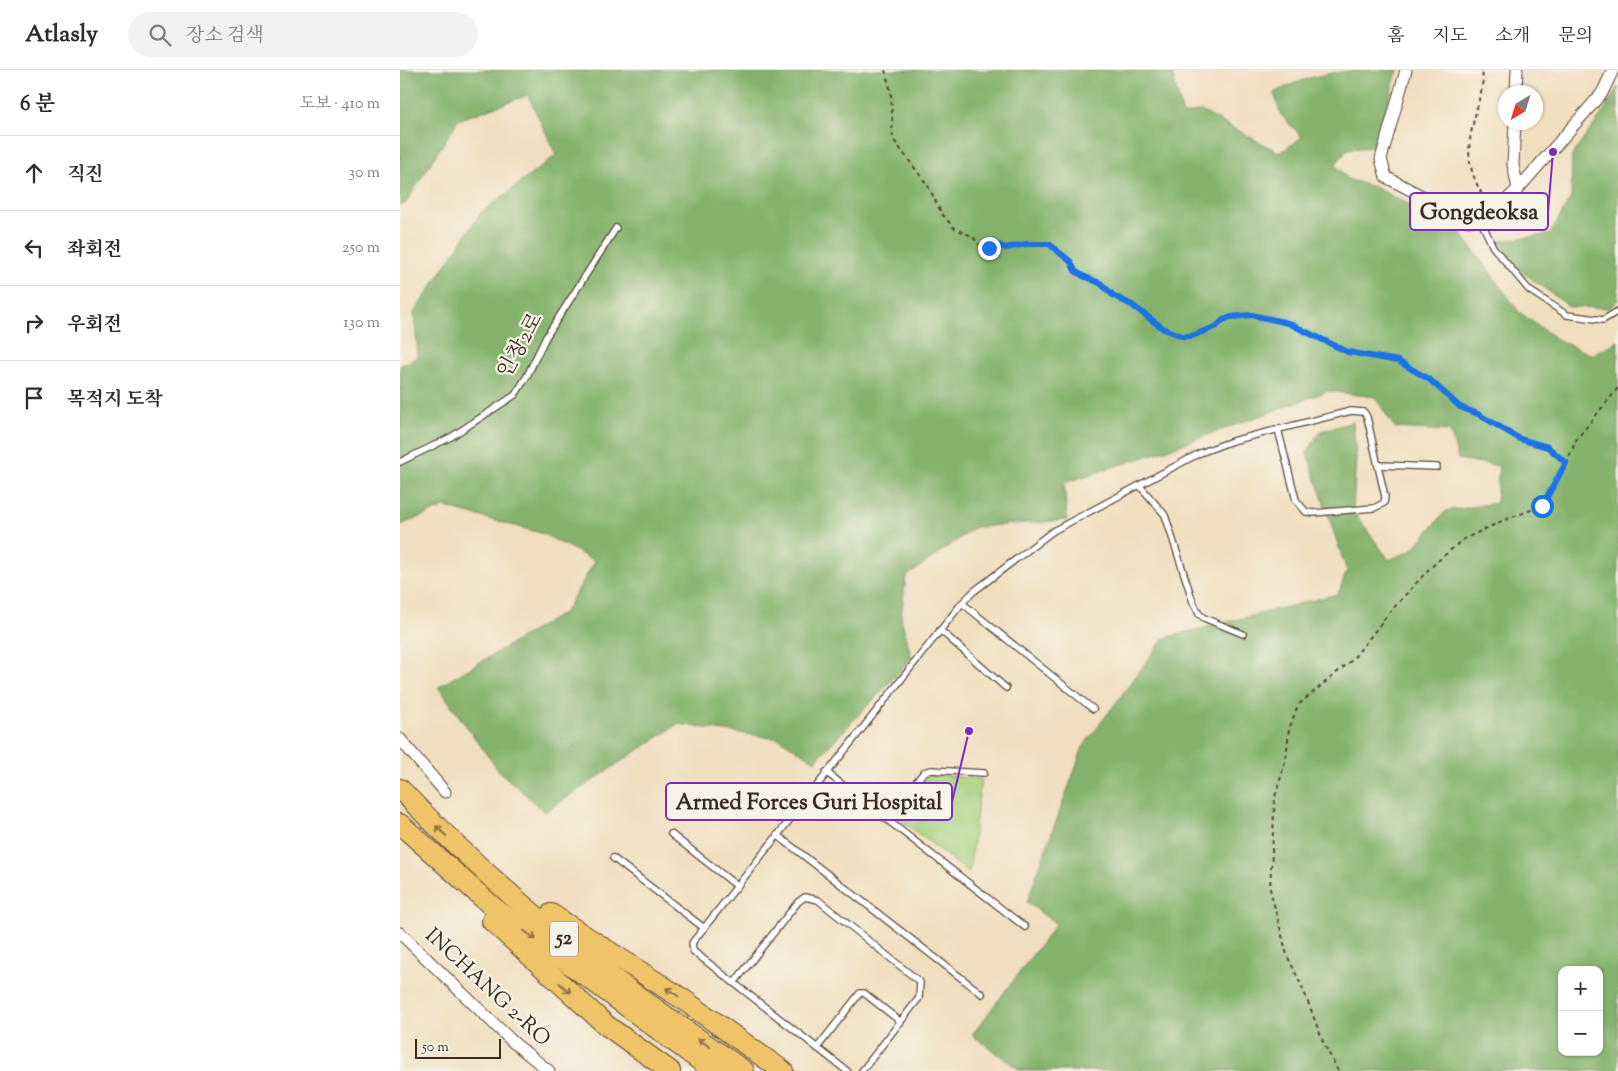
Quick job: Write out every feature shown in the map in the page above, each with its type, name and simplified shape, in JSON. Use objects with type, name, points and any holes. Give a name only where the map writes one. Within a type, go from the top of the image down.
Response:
[{"type":"highway","name":"52","points":[[400,789],[466,856],[611,976],[744,1071]]},
{"type":"highway","name":"52","points":[[400,824],[493,907],[714,1071]]},
{"type":"highway","points":[[432,854],[471,901],[553,978],[606,1025],[670,1071]]},
{"type":"highway","points":[[466,856],[687,1002],[783,1071]]},
{"type":"street","points":[[1406,70],[1381,159],[1386,177],[1469,221],[1489,217],[1518,188],[1602,93],[1613,70]]},
{"type":"street","points":[[1516,85],[1517,70]]},
{"type":"street","points":[[1515,130],[1513,165],[1518,188]]},
{"type":"street","points":[[400,739],[446,792]]},
{"type":"street","name":"INCHANG 2-RO","points":[[400,932],[514,1043],[549,1071]]},
{"type":"lane","points":[[1482,218],[1493,247],[1530,290],[1567,316],[1603,320],[1618,311]]},
{"type":"lane","name":"인창2로","points":[[400,462],[451,437],[515,395],[528,376],[546,337],[616,228]]},
{"type":"lane","points":[[846,1071],[691,948],[692,943],[962,603],[973,592],[1053,531],[1218,445],[1278,429],[1351,411],[1364,412],[1385,497],[1380,506],[1313,513],[1306,512],[1296,500],[1278,429]]},
{"type":"lane","points":[[1378,465],[1437,467]]},
{"type":"lane","points":[[1140,486],[1165,515],[1193,602],[1199,614],[1243,634]]},
{"type":"lane","points":[[962,603],[1093,709]]},
{"type":"lane","points":[[940,630],[1006,688]]},
{"type":"lane","points":[[886,819],[924,772],[931,770],[984,773]]},
{"type":"lane","points":[[826,772],[1025,927]]},
{"type":"lane","points":[[671,834],[737,886]]},
{"type":"lane","points":[[777,835],[982,994]]},
{"type":"lane","points":[[613,858],[704,928]]},
{"type":"lane","points":[[734,983],[798,902],[809,897],[821,902],[919,980],[920,995],[862,1071]]},
{"type":"lane","points":[[817,1048],[860,993],[864,993],[901,1022]]},
{"type":"path","points":[[885,70],[891,92],[893,139],[928,186],[942,214],[955,229],[972,236],[979,244],[989,248],[998,245],[1006,248],[1026,244],[1049,244],[1071,262],[1075,271],[1100,283],[1114,296],[1132,305],[1164,329],[1182,336],[1192,336],[1217,326],[1223,320],[1231,317],[1252,315],[1288,323],[1348,352],[1398,361],[1430,380],[1460,407],[1478,414],[1520,439],[1548,447],[1566,463]]},
{"type":"path","points":[[1482,70],[1482,88],[1469,139],[1469,161],[1472,177],[1485,200],[1480,205],[1482,218]]},
{"type":"path","points":[[1338,1071],[1324,1044],[1303,989],[1287,955],[1270,889],[1275,797],[1286,759],[1292,721],[1298,705],[1352,660],[1390,612],[1428,570],[1462,540],[1502,521],[1542,506],[1566,463],[1576,440],[1618,388]]},
{"type":"green space","points":[[400,70],[1171,70],[1183,115],[1201,111],[1280,153],[1302,137],[1281,115],[1274,93],[1304,80],[1334,73],[1365,70],[1398,70],[1374,147],[1348,149],[1335,165],[1348,179],[1374,187],[1457,228],[1519,312],[1558,340],[1592,355],[1618,341],[1618,1071],[1021,1071],[972,1035],[1056,924],[1027,902],[1083,747],[1164,638],[1338,594],[1347,571],[1307,453],[1320,431],[1353,422],[1356,458],[1353,511],[1389,560],[1412,550],[1446,511],[1496,503],[1499,466],[1458,459],[1450,431],[1395,428],[1375,397],[1328,391],[1169,449],[1064,483],[1067,520],[975,527],[906,577],[901,617],[912,659],[815,761],[780,739],[678,724],[545,812],[498,770],[438,687],[565,612],[595,561],[544,534],[445,507],[400,525],[400,366],[418,357],[414,313],[480,214],[556,155],[528,95],[458,120],[405,204],[400,205]]},
{"type":"green space","points":[[1618,87],[1618,300],[1610,308],[1570,307],[1521,271],[1499,241],[1550,234],[1571,197],[1572,155],[1600,117]]},
{"type":"green space","points":[[927,774],[981,779],[969,873],[896,816],[897,810]]},
{"type":"place","name":"Gongdeoksa","points":[[1553,152]]},
{"type":"place","name":"Armed Forces Guri Hospital","points":[[969,731]]},
{"type":"route","points":[[989,248],[998,245],[1006,248],[1026,244],[1039,246],[1049,244],[1071,262],[1075,271],[1100,283],[1114,296],[1132,305],[1164,329],[1182,336],[1192,336],[1207,328],[1217,326],[1223,320],[1231,317],[1252,315],[1288,323],[1348,352],[1398,361],[1415,369],[1430,380],[1444,393],[1453,398],[1460,407],[1478,414],[1495,425],[1514,433],[1520,439],[1548,447],[1562,462],[1566,463],[1542,506]]}]
